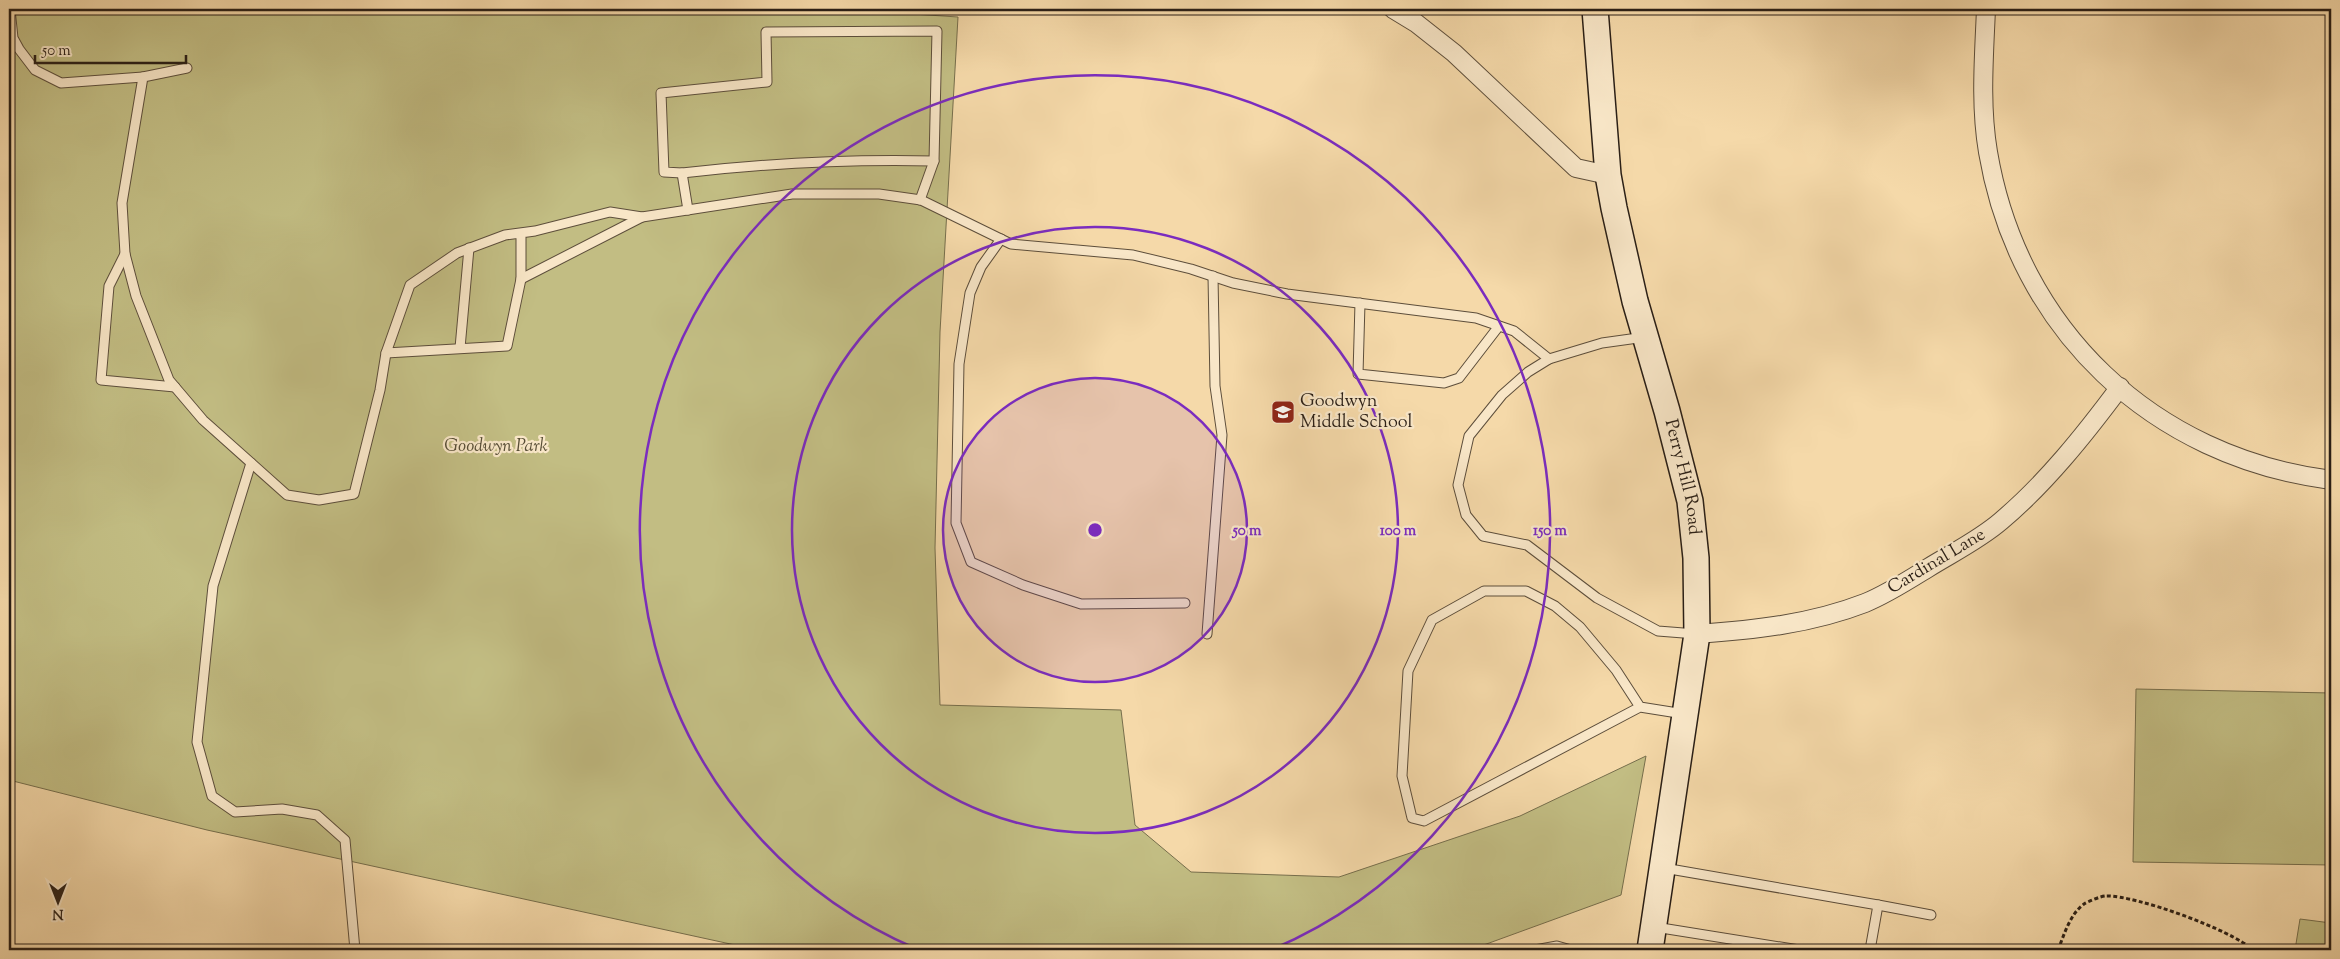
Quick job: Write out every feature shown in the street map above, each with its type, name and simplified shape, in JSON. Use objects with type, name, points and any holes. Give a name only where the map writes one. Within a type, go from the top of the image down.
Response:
[{"type":"main road","name":"Perry Hill Road","points":[[1595,9],[1608,175],[1627,269],[1690,501],[1696,558],[1697,634],[1651,939]]},
{"type":"street","points":[[1393,9],[1454,53],[1576,168],[1608,175]]},
{"type":"street","points":[[1421,9],[1430,34]]},
{"type":"street","points":[[1986,9],[1983,87],[1987,143],[1997,194],[2016,248],[2029,276],[2074,342],[2120,387],[2158,418],[2197,440],[2241,460],[2294,475],[2331,480]]},
{"type":"street","name":"Cardinal Lane","points":[[1697,634],[1764,629],[1831,614],[1865,603],[1889,592],[1979,537],[2001,521],[2051,470],[2120,387]]},
{"type":"lane","points":[[10,9],[11,38],[35,70],[61,83],[143,77],[187,68]]},
{"type":"lane","points":[[920,200],[934,161],[936,31],[766,32],[767,82],[661,93],[664,172],[682,173],[769,163],[816,161],[934,161]]},
{"type":"lane","points":[[143,77],[122,203],[125,254],[136,296],[169,380],[203,420],[287,495],[319,500],[354,494],[380,390],[386,353],[410,285],[457,253],[469,248],[505,235],[610,212],[642,217],[792,194],[879,194],[920,200],[1011,244],[1132,255],[1191,269],[1233,283],[1287,294],[1476,318],[1514,331],[1548,359]]},
{"type":"lane","points":[[682,173],[688,210]]},
{"type":"lane","points":[[521,279],[642,217]]},
{"type":"lane","points":[[386,353],[507,346],[521,279],[521,233]]},
{"type":"lane","points":[[1001,239],[981,267],[970,293],[959,364],[956,523],[971,562],[1023,585],[1081,604],[1185,603]]},
{"type":"lane","points":[[460,348],[469,248]]},
{"type":"lane","points":[[125,254],[109,286],[100,380],[175,387]]},
{"type":"lane","points":[[1207,634],[1222,435],[1215,386],[1213,276]]},
{"type":"lane","points":[[1360,303],[1358,374],[1444,383],[1459,378],[1500,326]]},
{"type":"lane","points":[[1645,337],[1602,343],[1548,359],[1528,372],[1502,395],[1469,436],[1458,485],[1466,515],[1483,536],[1528,545],[1597,598],[1658,631],[1697,634]]},
{"type":"lane","points":[[251,463],[214,586],[197,742],[212,796],[235,812],[282,809],[317,815],[345,840],[355,950]]},
{"type":"lane","points":[[1640,707],[1616,670],[1580,627],[1554,606],[1526,591],[1484,591],[1432,620],[1408,671],[1402,776],[1412,818],[1424,821],[1640,707],[1684,714]]},
{"type":"lane","points":[[1661,867],[1931,915]]},
{"type":"lane","points":[[1870,950],[1878,906]]},
{"type":"lane","points":[[1651,939],[1799,950]]},
{"type":"lane","points":[[1535,950],[1556,948],[1571,950]]},
{"type":"path","points":[[2058,950],[2068,925],[2084,904],[2105,896],[2133,900],[2218,928],[2245,942],[2253,950]]},
{"type":"green space","name":"Goodwyn Park","points":[[9,9],[501,9],[671,13],[898,13],[958,17],[940,332],[935,548],[940,705],[1121,710],[1135,825],[1191,872],[1339,877],[1520,816],[1646,756],[1621,895],[1470,950],[758,950],[207,830],[9,780]]},
{"type":"green space","points":[[2136,689],[2331,693],[2331,865],[2133,862]]},
{"type":"green space","points":[[2300,919],[2331,923],[2331,950],[2295,950]]},
{"type":"place","name":"Goodwyn Middle School","points":[[1283,412]]}]
